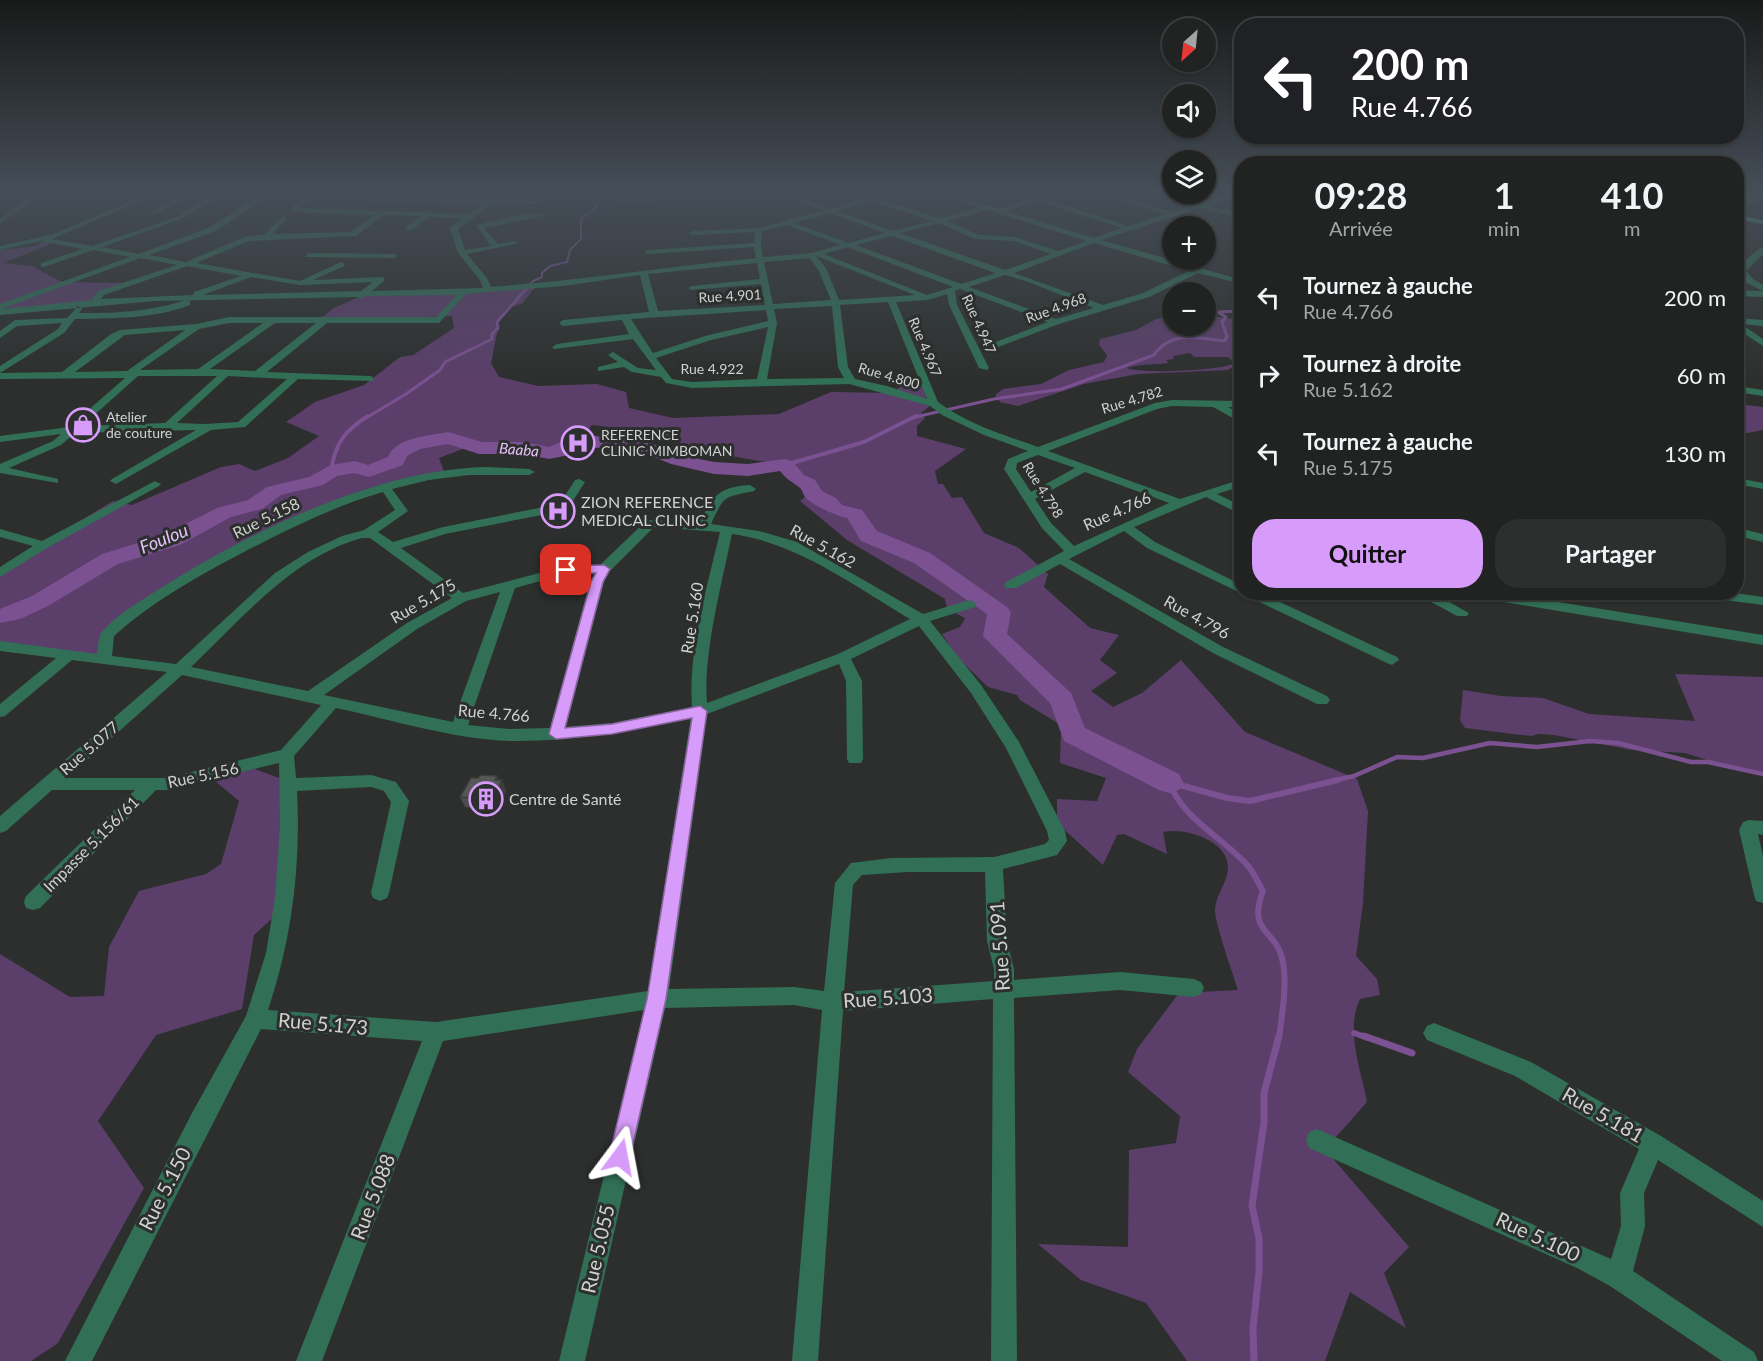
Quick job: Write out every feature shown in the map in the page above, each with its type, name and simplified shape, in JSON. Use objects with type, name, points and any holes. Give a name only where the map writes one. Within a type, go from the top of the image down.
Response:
[{"type":"street","points":[[44,265],[79,253]]},
{"type":"street","points":[[119,253],[300,283],[381,279],[361,296]]},
{"type":"street","points":[[0,307],[149,253]]},
{"type":"street","points":[[26,296],[71,300],[101,293],[214,253]]},
{"type":"street","points":[[462,253],[484,280],[488,290]]},
{"type":"street","points":[[759,253],[773,323],[761,382]]},
{"type":"street","points":[[0,312],[95,302],[464,292],[563,284],[642,272],[761,262],[819,253]]},
{"type":"street","points":[[873,253],[1056,321]]},
{"type":"street","points":[[946,253],[1003,273],[1029,279],[1100,307]]},
{"type":"street","name":"Rue 4.901","points":[[563,323],[654,314],[928,297],[951,291],[1056,253]]},
{"type":"street","points":[[1135,253],[1234,280]]},
{"type":"street","points":[[1744,266],[1760,253]]},
{"type":"street","points":[[814,254],[928,297]]},
{"type":"street","points":[[814,254],[835,298],[843,367],[851,381]]},
{"type":"street","points":[[308,255],[393,256],[358,280]]},
{"type":"street","points":[[300,283],[340,264]]},
{"type":"street","name":"Rue 4.968","points":[[993,346],[1056,321],[1146,295],[1196,271]]},
{"type":"street","points":[[642,272],[654,314]]},
{"type":"street","points":[[1744,274],[1763,289]]},
{"type":"street","points":[[0,335],[15,323],[170,311],[187,301],[251,275]]},
{"type":"street","points":[[692,288],[765,281]]},
{"type":"street","name":"Rue 4.947","points":[[951,291],[953,305],[984,368]]},
{"type":"street","points":[[63,376],[118,333],[196,327],[219,322],[439,320],[445,308],[464,292]]},
{"type":"street","points":[[95,302],[101,293]]},
{"type":"street","points":[[1744,293],[1763,294]]},
{"type":"street","points":[[302,320],[330,297]]},
{"type":"street","points":[[219,322],[236,298]]},
{"type":"street","name":"Rue 4.967","points":[[891,300],[940,408]]},
{"type":"street","points":[[0,370],[41,346],[73,318],[78,308],[76,304]]},
{"type":"street","name":"Rue 4.922","points":[[626,318],[635,336],[669,381],[680,384],[761,382]]},
{"type":"street","points":[[200,372],[273,320]]},
{"type":"street","points":[[258,374],[324,321]]},
{"type":"street","points":[[652,356],[708,338],[773,323]]},
{"type":"street","points":[[1744,323],[1763,323]]},
{"type":"street","points":[[0,469],[57,442],[131,375],[196,327]]},
{"type":"street","points":[[1744,328],[1763,343]]},
{"type":"street","points":[[557,347],[635,336]]},
{"type":"street","points":[[613,355],[635,370],[662,374]]},
{"type":"street","points":[[601,369],[624,364]]},
{"type":"street","points":[[0,376],[200,372],[370,379]]},
{"type":"street","points":[[167,426],[226,373]]},
{"type":"street","points":[[0,439],[20,434],[71,431],[241,425],[296,376]]},
{"type":"street","points":[[0,387],[18,377]]},
{"type":"street","name":"Rue 4.800","points":[[761,382],[851,381],[860,385],[883,388],[940,408],[988,433],[1180,503]]},
{"type":"street","points":[[1744,390],[1763,393]]},
{"type":"street","points":[[1214,403],[1234,415]]},
{"type":"street","name":"Rue 4.782","points":[[1034,450],[1155,406],[1234,404]]},
{"type":"street","points":[[116,481],[206,427]]},
{"type":"street","name":"Rue 4.798","points":[[1034,450],[1011,461],[1010,465],[1065,555]]},
{"type":"street","points":[[1029,498],[1084,468]]},
{"type":"street","points":[[0,469],[54,481]]},
{"type":"street","name":"Rue 5.158","points":[[104,658],[107,636],[116,627],[188,577],[302,519],[366,492],[445,474],[481,471],[529,472]]},
{"type":"street","points":[[391,547],[443,531],[558,508],[565,504],[579,482]]},
{"type":"street","points":[[1744,482],[1763,486]]},
{"type":"street","points":[[0,573],[43,545],[155,484]]},
{"type":"street","name":"Rue 4.766","points":[[1011,585],[1065,555],[1127,526],[1180,503],[1234,485]]},
{"type":"street","name":"Rue 5.077","points":[[0,826],[179,669],[259,595],[268,583],[286,569],[330,546],[368,533],[402,512],[385,487]]},
{"type":"street","points":[[703,528],[721,495],[734,489],[750,489]]},
{"type":"street","points":[[1207,493],[1234,508]]},
{"type":"street","name":"Rue 5.162","points":[[556,734],[597,582],[604,569],[651,523],[727,530],[779,539],[921,619]]},
{"type":"street","points":[[1127,526],[1152,545],[1234,586]]},
{"type":"street","name":"Rue 5.160","points":[[700,711],[698,684],[713,591],[727,530]]},
{"type":"street","points":[[0,533],[43,545]]},
{"type":"street","points":[[368,533],[461,598]]},
{"type":"street","points":[[1744,534],[1763,538]]},
{"type":"street","name":"Rue 4.796","points":[[1065,555],[1218,650],[1322,700]]},
{"type":"street","name":"Rue 5.175","points":[[311,697],[412,626],[461,598],[566,570],[604,569]]},
{"type":"street","points":[[459,729],[509,585]]},
{"type":"street","points":[[1744,599],[1763,601]]},
{"type":"street","points":[[1264,600],[1392,660]]},
{"type":"street","points":[[1435,600],[1462,613]]},
{"type":"street","points":[[1517,600],[1763,640]]},
{"type":"street","name":"Rue 4.766","points":[[0,646],[179,669],[219,680],[333,701],[459,729],[508,735],[556,734],[612,729],[700,711],[843,657],[921,619],[970,604]]},
{"type":"street","points":[[833,1002],[844,883],[857,868],[893,864],[920,867],[993,864],[1051,850],[1058,841],[1056,831],[1013,746],[976,689],[921,619]]},
{"type":"street","points":[[0,712],[69,655]]},
{"type":"street","points":[[843,657],[854,681],[855,759]]},
{"type":"street","points":[[286,755],[333,701]]},
{"type":"street","name":"Rue 5.055","points":[[572,1361],[657,999],[700,711]]},
{"type":"street","name":"Rue 5.156","points":[[48,784],[150,786],[186,781],[286,755]]},
{"type":"street","name":"Rue 5.173","points":[[286,755],[290,785],[277,945],[255,1019],[436,1032],[657,999],[794,996],[833,1002]]},
{"type":"street","points":[[290,785],[371,781],[390,786],[400,801],[380,893]]},
{"type":"street","name":"Impasse 5.156/61","points":[[33,902],[150,786]]},
{"type":"street","points":[[1763,828],[1749,826],[1748,830],[1763,895]]},
{"type":"street","name":"Rue 5.091","points":[[993,864],[997,941],[1004,969],[1002,1137],[1004,1361]]},
{"type":"street","name":"Rue 5.103","points":[[805,1361],[833,1002],[1004,990],[1036,985],[1120,981],[1194,988]]},
{"type":"street","name":"Rue 5.150","points":[[78,1361],[200,1121],[255,1019]]},
{"type":"street","name":"Rue 5.088","points":[[309,1361],[436,1032]]},
{"type":"street","name":"Rue 5.181","points":[[1434,1033],[1523,1069],[1653,1144],[1763,1215]]},
{"type":"street","name":"Rue 5.100","points":[[1317,1140],[1494,1217],[1619,1278],[1745,1361]]},
{"type":"street","points":[[1619,1278],[1633,1226],[1632,1193],[1653,1144]]},
{"type":"shaded area","points":[[0,253],[29,253],[3,263],[32,266],[62,282],[131,283],[101,293],[95,302],[0,312]]},
{"type":"shaded area","points":[[536,286],[523,303],[506,309],[497,321],[498,328],[491,363],[499,377],[538,386],[597,384],[626,392],[629,408],[673,418],[779,414],[831,392],[892,393],[906,382],[922,384],[929,407],[921,413],[925,418],[917,426],[917,436],[966,449],[935,471],[938,484],[943,484],[952,498],[962,497],[984,533],[1019,548],[1048,574],[1044,587],[1090,628],[1119,635],[1100,660],[1117,673],[1091,691],[1113,707],[1142,693],[1181,660],[1245,732],[1357,779],[1368,811],[1363,903],[1356,956],[1377,979],[1380,995],[1360,999],[1354,1024],[1356,1050],[1367,1102],[1329,1145],[1329,1154],[1409,1247],[1384,1273],[1406,1328],[1350,1292],[1325,1361],[1187,1361],[1146,1303],[1081,1280],[1038,1244],[1128,1247],[1129,1150],[1176,1143],[1180,1116],[1128,1072],[1137,1049],[1179,993],[1238,990],[1215,915],[1216,904],[1227,874],[1227,859],[1222,851],[1204,838],[1172,831],[1163,832],[1167,854],[1124,834],[1117,835],[1103,865],[1057,823],[1057,799],[1097,801],[1106,778],[1060,763],[1061,725],[1020,700],[1017,695],[988,687],[958,658],[942,634],[960,627],[965,618],[947,609],[945,599],[847,540],[800,501],[811,492],[809,486],[790,473],[785,465],[724,455],[653,436],[592,425],[582,439],[599,444],[590,450],[571,446],[549,453],[523,448],[482,448],[473,445],[439,458],[445,474],[374,489],[210,565],[115,627],[104,658],[0,646],[0,570],[113,501],[132,505],[221,467],[239,464],[255,471],[288,458],[319,436],[286,422],[315,402],[364,385],[400,357],[413,355],[454,328],[452,316],[358,320],[321,318],[334,308],[361,296]]},
{"type":"shaded area","points":[[1216,316],[1234,319],[1234,362],[1228,357],[1194,357],[1190,353],[1173,356],[1174,359],[1166,360],[1169,363],[1127,368],[1147,371],[1181,371],[1234,363],[1234,367],[1227,370],[1138,374],[1084,384],[1018,406],[1000,402],[995,395],[1003,389],[1041,384],[1069,370],[1104,362],[1107,355],[1099,345],[1100,339],[1136,330],[1162,318],[1162,336],[1216,336]]},
{"type":"shaded area","points":[[1744,405],[1763,407],[1763,430],[1744,434]]},
{"type":"shaded area","points":[[1675,674],[1763,677],[1763,774],[1747,769],[1742,771],[1685,753],[1632,750],[1554,735],[1531,736],[1465,728],[1460,720],[1463,690],[1501,696],[1543,698],[1589,714],[1695,721]]},
{"type":"shaded area","points":[[249,767],[282,779],[277,914],[254,935],[242,1009],[156,1035],[98,1121],[144,1188],[58,1343],[31,1361],[0,1361],[0,954],[70,997],[104,996],[109,947],[139,891],[206,874],[221,864],[239,801],[215,781],[227,771]]},
{"type":"building","points":[[481,775],[497,776],[495,780],[502,780],[490,805],[471,803],[474,798],[460,797],[471,778],[478,778]]},
{"type":"waterway","points":[[525,291],[533,281],[542,277],[542,273],[550,266],[567,262],[569,253]]},
{"type":"waterway","points":[[366,418],[440,370],[445,362],[492,339],[492,334],[498,328],[497,322],[526,289]]},
{"type":"waterway","points":[[913,418],[994,399],[1062,389],[1154,355],[1168,342],[1177,339],[1186,337],[1224,341],[1227,337],[1222,322],[1226,317],[1218,312],[1234,311]]},
{"type":"waterway","points":[[331,471],[335,453],[342,439],[368,416]]},
{"type":"waterway","points":[[785,465],[864,442],[913,418]]},
{"type":"waterway","name":"Baaba","points":[[0,616],[12,614],[40,601],[110,559],[172,540],[224,512],[255,505],[274,491],[316,481],[331,471],[355,467],[369,471],[396,461],[399,453],[414,445],[448,438],[479,448],[523,448],[549,453],[562,451],[581,440],[653,450],[678,460],[714,468],[748,470],[785,465],[797,479],[808,484],[814,495],[829,502],[835,509],[855,514],[862,529],[869,536],[922,558],[999,612],[995,636],[1062,699],[1074,734],[1169,782]]},
{"type":"waterway","points":[[1331,781],[1354,776],[1397,757],[1423,758],[1490,743],[1537,747],[1590,741],[1618,743],[1691,762],[1708,762],[1763,774]]},
{"type":"waterway","points":[[1279,1038],[1284,998],[1284,967],[1279,949],[1260,923],[1258,915],[1263,891],[1249,867],[1194,818],[1175,795],[1169,782],[1227,798],[1250,801],[1338,780]]},
{"type":"waterway","points":[[1354,1033],[1368,1038]]},
{"type":"waterway","points":[[1254,1361],[1253,1328],[1259,1272],[1259,1238],[1252,1206],[1264,1122],[1264,1093],[1279,1036]]},
{"type":"waterway","points":[[1364,1036],[1412,1053]]},
{"type":"place","name":"Atelier de couture","points":[[83,425]]},
{"type":"place","name":"REFERENCE CLINIC MIMBOMAN","points":[[578,443]]},
{"type":"place","name":"ZION REFERENCE MEDICAL CLINIC","points":[[558,511]]},
{"type":"place","name":"Centre de Santé","points":[[486,799]]},
{"type":"route","points":[[566,570],[604,569],[597,582],[556,734],[612,729],[700,711],[677,852],[657,999],[620,1157]]},
{"type":"water label","name":"Foulou","points":[[164,539]]}]
